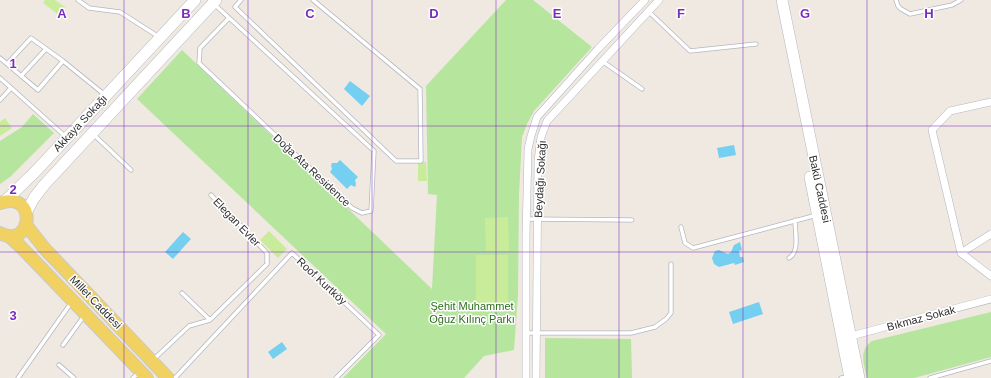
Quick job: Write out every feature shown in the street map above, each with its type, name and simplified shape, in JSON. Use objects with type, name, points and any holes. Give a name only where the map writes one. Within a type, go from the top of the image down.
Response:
[{"type":"main road","name":"Akkaya Sokağı","points":[[2,202],[35,172],[195,0]]},
{"type":"main road","name":"Bakü Caddesi","points":[[774,0],[850,378]]},
{"type":"main road","name":"Bakü Caddesi","points":[[782,0],[851,336],[850,378]]},
{"type":"main road","name":"Akkaya Sokağı","points":[[26,213],[34,198],[45,184],[214,1]]},
{"type":"main road","points":[[157,40],[166,52]]},
{"type":"main road","points":[[2,202],[16,202],[21,205],[26,213],[27,220],[26,225],[19,234],[4,234]]},
{"type":"main road","name":"Millet Caddesi","points":[[26,225],[45,249],[168,378]]},
{"type":"main road","name":"Millet Caddesi","points":[[4,234],[21,247],[86,313],[140,376]]},
{"type":"street","name":"Beydağı Sokağı","points":[[526,378],[526,219],[528,148],[530,136],[537,117],[598,49],[645,0]]},
{"type":"street","name":"Beydağı Sokağı","points":[[536,378],[538,161],[541,137],[547,121],[659,0]]},
{"type":"street","points":[[991,102],[950,111],[932,130],[961,253],[991,276]]},
{"type":"street","points":[[961,253],[991,234]]},
{"type":"street","name":"Bıkmaz Sokak","points":[[851,336],[991,299]]},
{"type":"lane","points":[[78,0],[89,8],[120,12],[157,40]]},
{"type":"lane","points":[[241,0],[235,7],[396,161],[421,161],[420,89],[313,0]]},
{"type":"lane","points":[[896,0],[901,9],[910,14],[952,5],[960,0]]},
{"type":"lane","name":"Doğa Ata Residence","points":[[214,1],[229,18],[374,151],[371,211],[362,212],[352,208],[199,63],[200,48],[229,18]]},
{"type":"lane","points":[[648,11],[690,51],[756,44]]},
{"type":"lane","points":[[7,64],[31,38],[63,61],[105,96]]},
{"type":"lane","points":[[21,76],[46,49]]},
{"type":"lane","points":[[0,58],[38,90],[63,61]]},
{"type":"lane","points":[[602,61],[642,89]]},
{"type":"lane","points":[[0,78],[67,138]]},
{"type":"lane","points":[[0,100],[10,88]]},
{"type":"lane","points":[[92,133],[131,170]]},
{"type":"lane","name":"Elegan Evler","points":[[152,361],[189,326],[210,320],[267,264],[267,253],[212,195]]},
{"type":"lane","points":[[681,227],[685,244],[693,248],[818,215]]},
{"type":"lane","points":[[526,219],[632,220]]},
{"type":"lane","points":[[789,258],[796,250],[795,220]]},
{"type":"lane","name":"Roof Kurtköy","points":[[175,378],[292,253],[380,335],[336,378]]},
{"type":"lane","points":[[526,333],[631,333],[655,327],[666,320],[671,314],[672,264]]},
{"type":"lane","points":[[182,293],[210,320]]},
{"type":"lane","points":[[18,378],[73,300]]},
{"type":"lane","points":[[63,345],[86,313]]},
{"type":"lane","points":[[930,378],[991,361]]},
{"type":"lane","points":[[59,365],[74,378]]},
{"type":"green space","points":[[45,0],[55,0],[65,7],[59,15],[43,3]]},
{"type":"green space","name":"Şehit Muhammet Oğuz Kılınç Parkı","points":[[506,0],[533,0],[592,47],[534,111],[522,137],[519,195],[518,295],[514,350],[484,356],[464,378],[343,378],[386,334],[137,99],[182,50],[432,289],[437,195],[428,194],[426,86]]},
{"type":"green space","points":[[33,114],[54,133],[10,177],[0,184],[0,141],[22,127]]},
{"type":"green space","points":[[5,118],[12,128],[0,136],[0,122]]},
{"type":"green space","points":[[426,162],[427,181],[418,181],[418,163]]},
{"type":"green space","points":[[508,217],[509,251],[486,251],[485,218]]},
{"type":"green space","points":[[269,231],[287,249],[278,258],[260,240]]},
{"type":"green space","points":[[476,255],[508,255],[508,308],[476,308]]},
{"type":"green space","points":[[991,312],[991,357],[914,378],[867,378],[863,353],[872,341]]},
{"type":"green space","points":[[545,338],[631,339],[632,378],[545,378]]},
{"type":"water","points":[[350,81],[370,96],[362,106],[344,89]]},
{"type":"water","points":[[734,145],[736,155],[719,158],[717,148]]},
{"type":"water","points":[[340,160],[358,177],[355,180],[355,187],[351,185],[347,189],[330,172],[332,169],[332,163],[337,163]]},
{"type":"water","points":[[183,232],[191,239],[173,259],[165,252]]},
{"type":"water","points":[[740,242],[742,250],[739,251],[740,257],[743,257],[744,262],[719,267],[714,264],[712,258],[715,251],[719,250],[728,254],[731,252],[734,245]]},
{"type":"water","points":[[759,302],[763,314],[733,324],[729,312]]},
{"type":"water","points":[[282,342],[287,349],[273,359],[268,352]]}]
